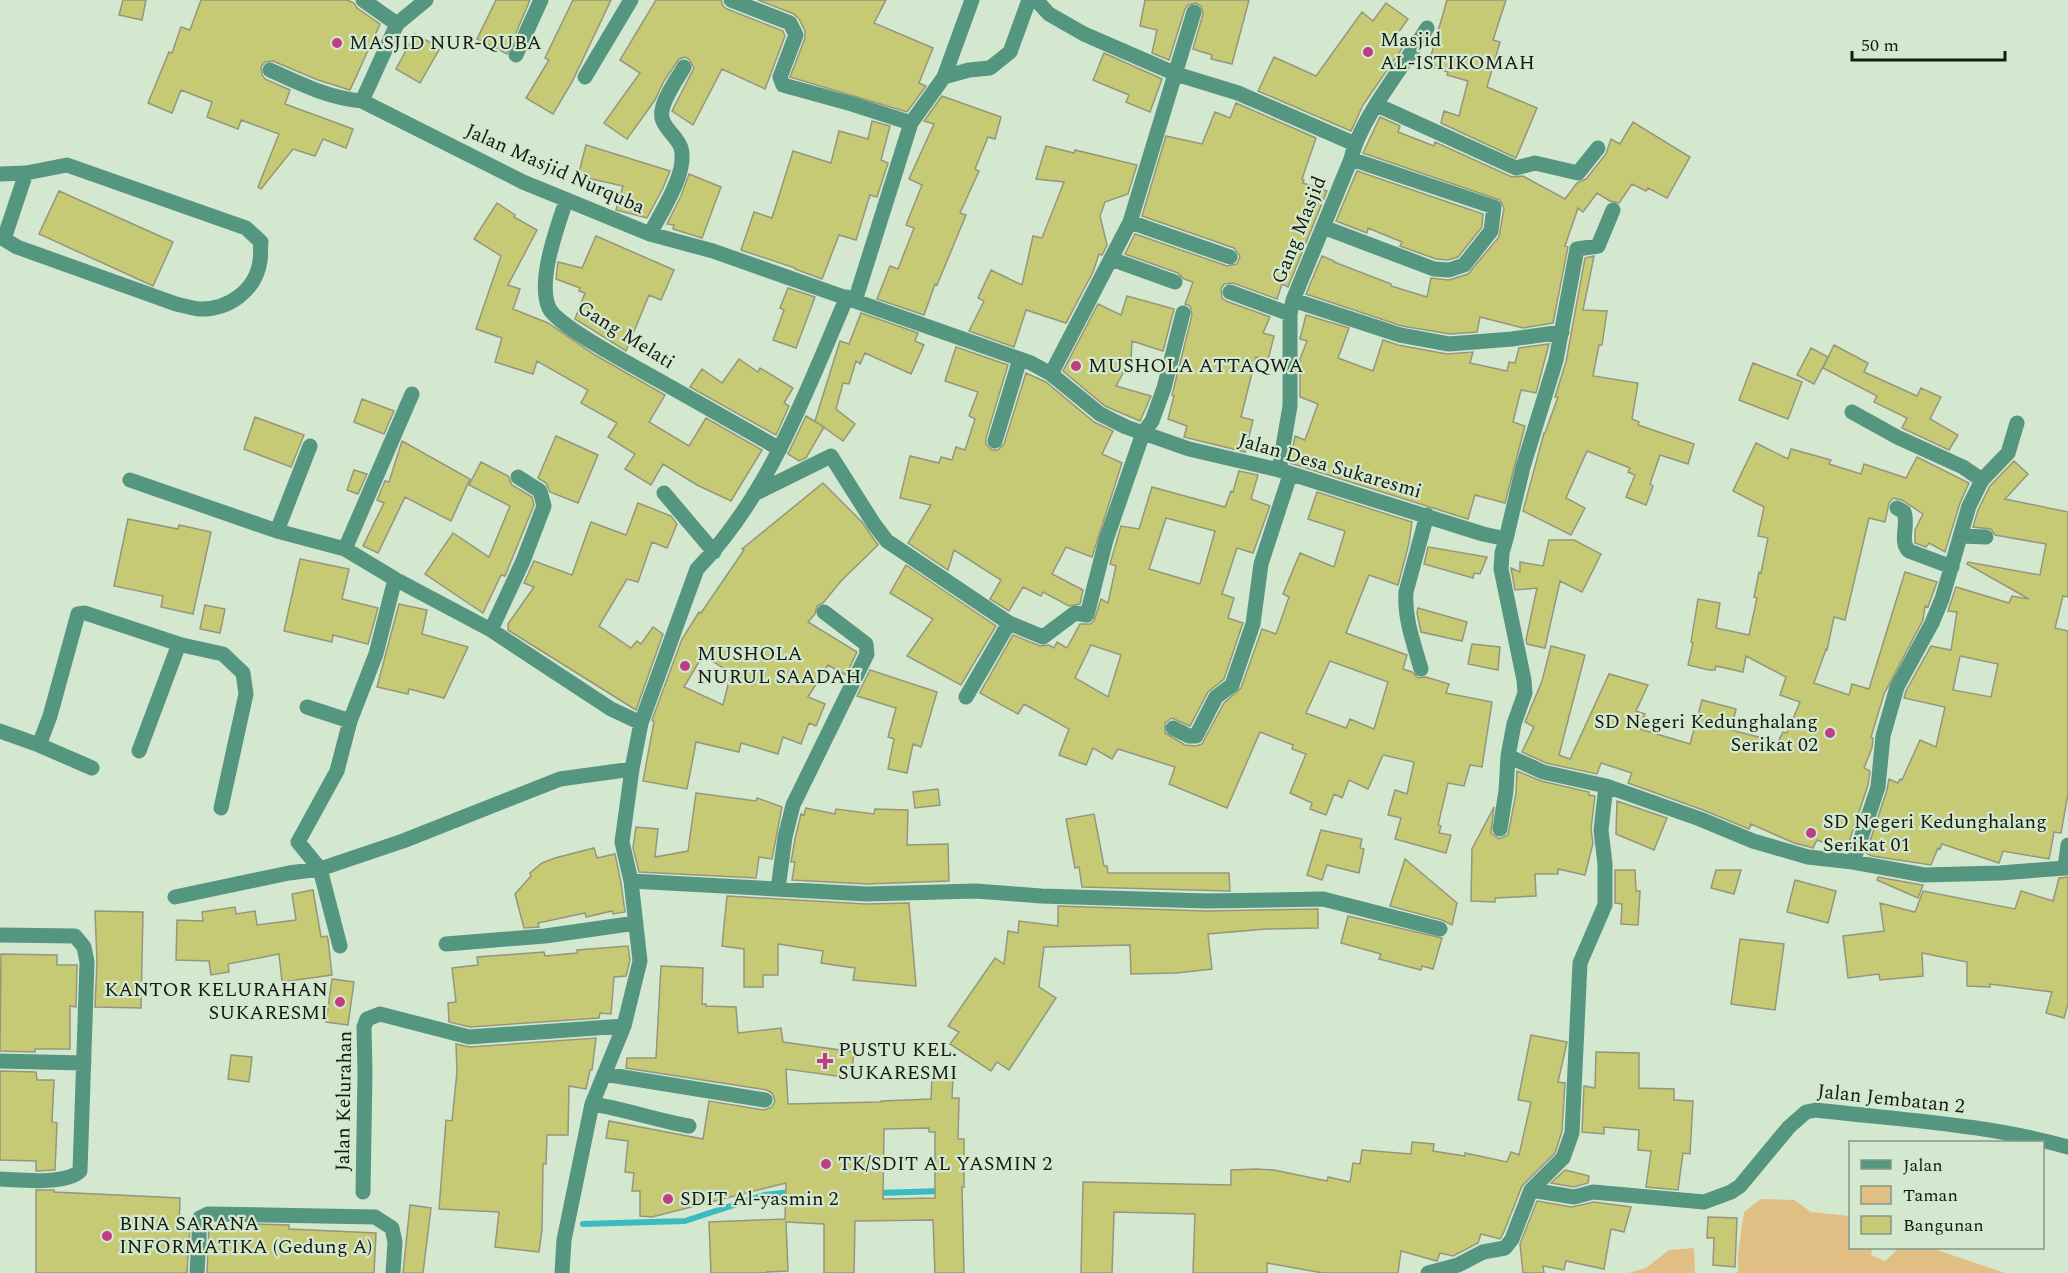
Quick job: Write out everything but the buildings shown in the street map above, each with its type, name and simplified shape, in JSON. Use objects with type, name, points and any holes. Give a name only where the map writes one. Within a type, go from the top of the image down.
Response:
[{"type":"street","points":[[363,0],[397,24]]},
{"type":"street","points":[[362,101],[397,24],[426,0]]},
{"type":"street","points":[[516,55],[542,0]]},
{"type":"street","points":[[585,77],[631,0]]},
{"type":"street","points":[[731,0],[790,23],[796,35],[780,77],[783,86],[852,104],[911,123]]},
{"type":"street","points":[[562,1273],[564,1240],[591,1104],[624,1026],[640,961],[631,881],[622,842],[641,723],[697,569],[714,552],[754,494],[780,449],[851,299],[911,123],[944,77],[972,0]]},
{"type":"street","points":[[944,77],[969,70],[990,68],[1010,52],[1029,0]]},
{"type":"street","points":[[1036,0],[1049,14],[1084,34],[1176,74],[1238,93],[1353,151],[1494,207],[1491,231],[1464,265],[1449,270],[1434,269],[1323,227]]},
{"type":"street","points":[[1051,374],[1130,222],[1194,12]]},
{"type":"street","name":"Gang Masjid","points":[[1173,728],[1189,736],[1196,736],[1216,697],[1232,685],[1253,624],[1261,564],[1285,472],[1290,406],[1291,307],[1353,151],[1377,105],[1427,28]]},
{"type":"street","points":[[650,234],[678,178],[681,147],[662,120],[661,114],[662,106],[684,67]]},
{"type":"street","name":"Jalan Masjid Nurquba","points":[[270,70],[322,94],[362,101],[523,182],[566,201],[650,234],[713,251],[851,299]]},
{"type":"street","points":[[1377,105],[1516,168],[1534,163],[1578,173],[1598,148]]},
{"type":"street","points":[[0,174],[26,173],[67,165],[246,228],[261,242],[260,261],[254,282],[241,296],[223,306],[200,309],[176,304],[17,247],[2,238],[26,173]]},
{"type":"street","name":"Gang Melati","points":[[566,201],[551,248],[545,284],[549,309],[570,328],[780,449]]},
{"type":"street","points":[[1500,829],[1506,791],[1508,756],[1514,724],[1525,693],[1501,569],[1502,553],[1523,467],[1556,360],[1576,249],[1598,246],[1613,210]]},
{"type":"street","points":[[1130,222],[1230,257]]},
{"type":"street","points":[[1111,259],[1175,282]]},
{"type":"street","points":[[1230,292],[1400,335],[1449,344],[1562,332]]},
{"type":"street","name":"Jalan Desa Sukaresmi","points":[[851,299],[1020,359],[1051,374],[1100,414],[1143,433],[1189,449],[1285,472],[1483,534],[1506,539]]},
{"type":"street","points":[[754,494],[831,456],[887,541],[1009,623],[1042,636],[1075,613],[1087,615],[1106,540],[1143,433],[1152,421],[1164,388],[1183,313]]},
{"type":"street","points":[[994,441],[1020,359]]},
{"type":"street","points":[[345,549],[412,394]]},
{"type":"street","points":[[1852,411],[1897,437],[1963,467],[1982,480]]},
{"type":"street","points":[[1853,862],[1878,787],[1883,736],[1897,687],[1932,623],[1970,506],[1982,480],[2008,453],[2016,423]]},
{"type":"street","points":[[277,531],[310,446]]},
{"type":"street","points":[[491,630],[523,561],[544,506],[540,492],[518,477]]},
{"type":"street","points":[[130,480],[277,531],[345,549],[395,579],[491,630],[611,709],[641,723]]},
{"type":"street","points":[[664,494],[714,552]]},
{"type":"street","points":[[1897,508],[1904,512],[1906,518],[1905,548],[1952,567]]},
{"type":"street","name":"Jalan Desa Sukaresmi","points":[[1421,669],[1406,614],[1405,601],[1427,515]]},
{"type":"street","points":[[1961,536],[1986,537]]},
{"type":"street","points":[[340,946],[320,870],[298,842],[336,771],[350,721],[376,654],[395,579]]},
{"type":"street","points":[[39,745],[50,716],[78,614],[81,612],[179,644],[223,654],[243,673],[246,694],[221,808]]},
{"type":"street","points":[[778,889],[785,837],[793,805],[867,654],[866,644],[824,612]]},
{"type":"street","points":[[966,697],[1009,623]]},
{"type":"street","points":[[139,751],[179,644]]},
{"type":"street","points":[[307,707],[350,721]]},
{"type":"street","points":[[0,731],[92,768]]},
{"type":"street","points":[[1508,756],[1543,772],[1606,786],[1773,848],[1924,875],[2066,868],[2068,844]]},
{"type":"street","points":[[175,897],[289,873],[320,870],[403,841],[560,778],[632,769]]},
{"type":"street","points":[[1428,1273],[1458,1265],[1483,1252],[1505,1248],[1512,1239],[1531,1190],[1563,1158],[1572,1132],[1580,963],[1605,905],[1605,864],[1601,830],[1606,786]]},
{"type":"street","points":[[631,881],[867,894],[976,891],[1041,896],[1207,901],[1323,899],[1440,929]]},
{"type":"street","points":[[446,944],[545,936],[636,922]]},
{"type":"street","points":[[0,935],[75,936],[84,947],[87,962],[80,1171],[74,1177],[49,1180],[0,1179]]},
{"type":"street","name":"Jalan Kelurahan","points":[[363,1192],[364,1027],[367,1019],[380,1014],[469,1037],[624,1026]]},
{"type":"street","points":[[0,1061],[84,1063]]},
{"type":"street","points":[[604,1074],[765,1100]]},
{"type":"street","points":[[591,1104],[619,1108],[664,1122],[689,1126]]},
{"type":"street","name":"Jalan Jembatan 2","points":[[1531,1190],[1574,1197],[1593,1192],[1704,1202],[1731,1192],[1740,1186],[1789,1127],[1806,1112],[1816,1110],[1957,1126],[2038,1139],[2068,1147]]},
{"type":"street","points":[[196,1273],[200,1218],[208,1214],[375,1217],[392,1228],[395,1242],[393,1273]]},
{"type":"green space","points":[[1761,1199],[1794,1200],[1811,1212],[1849,1216],[1849,1249],[1872,1249],[1871,1255],[1885,1261],[1898,1249],[1934,1249],[2005,1273],[1733,1273],[1738,1272],[1738,1253],[1744,1212]]},
{"type":"green space","points":[[1694,1248],[1695,1273],[1629,1273],[1646,1268],[1669,1250]]},
{"type":"waterway","points":[[877,1193],[942,1191]]},
{"type":"waterway","points":[[583,1224],[685,1221],[764,1195],[792,1192]]},
{"type":"place","name":"MASJID NUR-QUBA","points":[[337,43]]},
{"type":"place","name":"Masjid AL-ISTIKOMAH","points":[[1368,52]]},
{"type":"place","name":"MUSHOLA ATTAQWA","points":[[1076,366]]},
{"type":"place","name":"MUSHOLA NURUL SAADAH","points":[[685,666]]},
{"type":"place","name":"SD Negeri Kedunghalang Serikat 02","points":[[1830,733]]},
{"type":"place","name":"SD Negeri Kedunghalang Serikat 01","points":[[1811,833]]},
{"type":"place","name":"KANTOR KELURAHAN SUKARESMI","points":[[340,1002]]},
{"type":"place","name":"PUSTU KEL. SUKARESMI","points":[[825,1061]]},
{"type":"place","name":"TK/SDIT AL YASMIN 2","points":[[826,1164]]},
{"type":"place","name":"SDIT Al-yasmin 2","points":[[668,1199]]},
{"type":"place","name":"BINA SARANA INFORMATIKA (Gedung A)","points":[[107,1236]]}]
